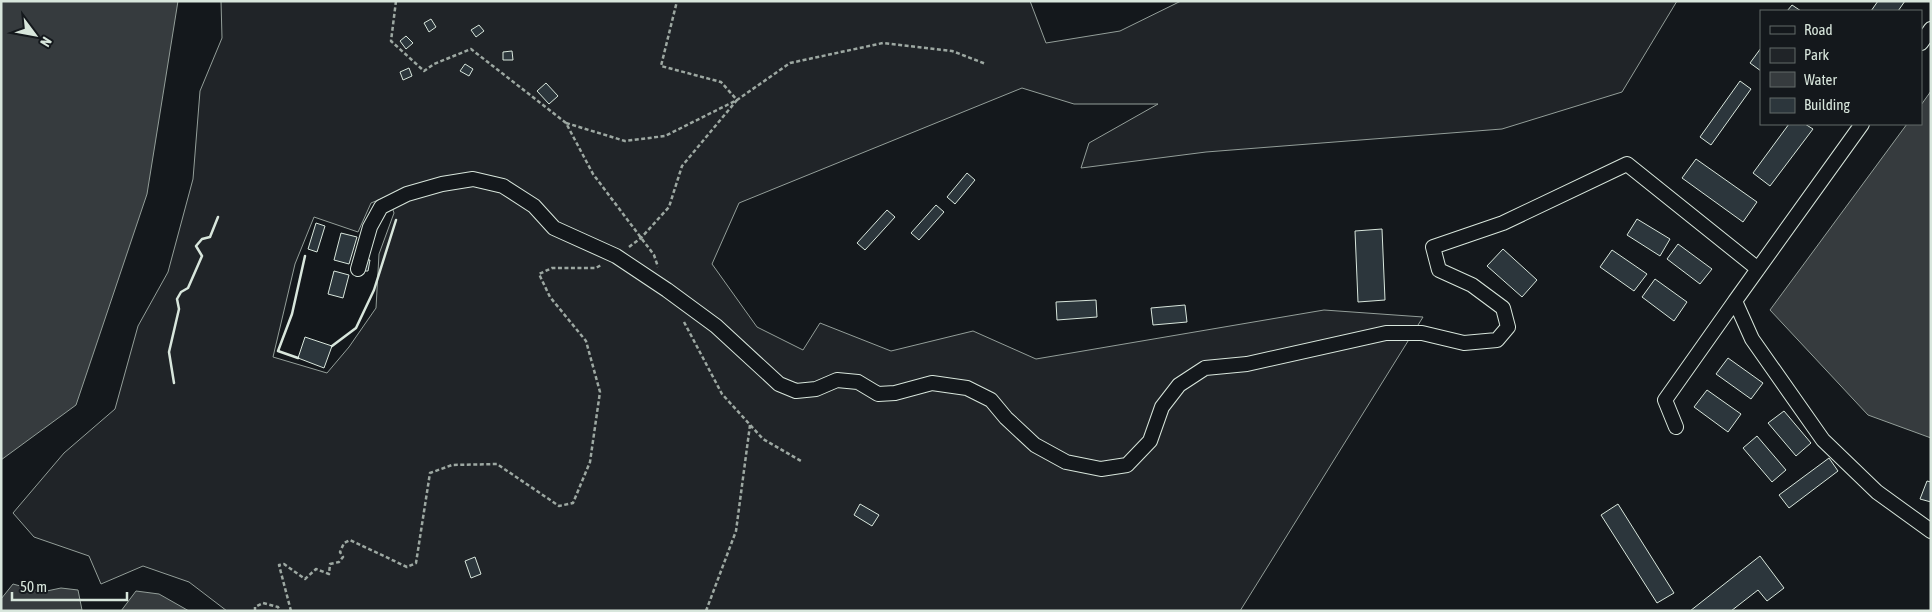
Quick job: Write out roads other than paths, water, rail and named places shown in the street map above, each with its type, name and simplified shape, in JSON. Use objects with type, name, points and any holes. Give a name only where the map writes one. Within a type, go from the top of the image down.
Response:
[{"type":"street","points":[[1922,42],[1931,29]]},
{"type":"street","points":[[1676,427],[1665,400],[1861,125]]},
{"type":"street","points":[[358,269],[370,226],[381,207],[406,194],[442,184],[473,179],[503,186],[534,206],[554,228],[616,256],[667,290],[716,326],[779,384],[796,392],[816,389],[837,380],[858,382],[878,394],[895,393],[932,383],[967,388],[990,400],[1035,445],[1066,462],[1101,469],[1127,465],[1150,441],[1162,406],[1179,385],[1205,368],[1247,364],[1386,333],[1422,333],[1464,343],[1497,340],[1508,327],[1503,308],[1472,285],[1438,270],[1433,247],[1503,223],[1626,164],[1758,269]]},
{"type":"street","points":[[1735,301],[1752,339],[1823,440],[1876,492],[1931,531]]},
{"type":"water","points":[[1,1],[178,1],[147,194],[76,405],[1,460]]},
{"type":"water","points":[[1931,91],[1931,438],[1868,415],[1770,310],[1906,125],[1922,125],[1922,104]]},
{"type":"water","points":[[13,584],[42,592],[61,588],[78,590],[82,610],[1,611],[1,599]]},
{"type":"water","points":[[136,591],[159,594],[189,611],[121,611]]}]
